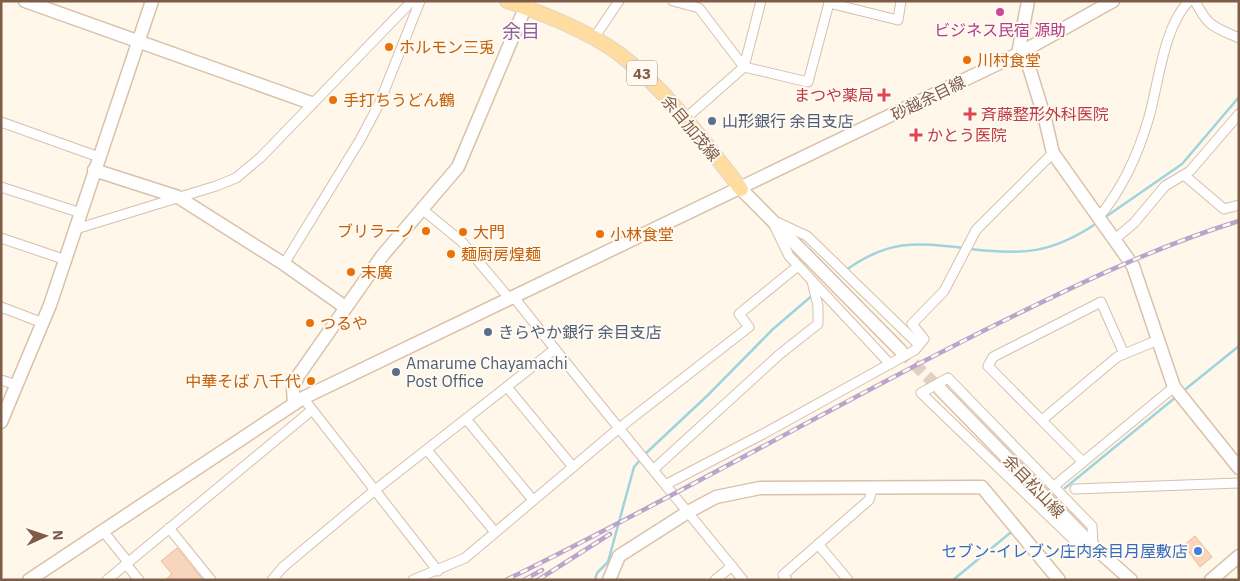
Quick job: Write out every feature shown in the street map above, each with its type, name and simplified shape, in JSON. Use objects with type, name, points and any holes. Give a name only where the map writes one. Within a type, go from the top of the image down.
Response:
[{"type":"main road","name":"余目加茂線","points":[[507,1],[527,4],[594,38],[638,69],[686,118],[741,189]]},
{"type":"street","points":[[25,1],[311,103]]},
{"type":"street","points":[[1,422],[43,323],[66,260],[94,170],[152,1]]},
{"type":"street","points":[[76,229],[236,178],[261,157],[311,103],[339,78],[412,1]]},
{"type":"street","points":[[284,264],[360,140],[379,104],[420,1]]},
{"type":"street","points":[[594,38],[619,1]]},
{"type":"street","points":[[673,1],[700,5],[744,66],[808,82],[829,3],[898,20],[901,1]]},
{"type":"street","points":[[686,118],[744,66],[761,1]]},
{"type":"street","points":[[1028,1],[1021,53],[1045,119],[1053,153],[1133,266],[1174,387],[1239,468]]},
{"type":"street","name":"砂越余目線","points":[[29,580],[298,401],[1021,53],[1113,1]]},
{"type":"street","points":[[1100,217],[1116,194],[1149,118],[1158,77],[1171,34],[1183,8],[1189,1]]},
{"type":"street","points":[[1195,1],[1203,16],[1219,31],[1239,38]]},
{"type":"street","points":[[438,571],[312,410],[298,401],[293,388],[298,376],[382,256],[458,167],[527,4]]},
{"type":"street","points":[[1115,239],[1134,223],[1165,186],[1190,172],[1239,114]]},
{"type":"street","points":[[1,122],[99,157]]},
{"type":"street","points":[[666,484],[758,437],[890,364],[919,345],[924,339],[912,324],[944,291],[976,230],[1053,153]]},
{"type":"street","points":[[94,170],[178,197],[284,264],[345,307]]},
{"type":"street","points":[[1184,175],[1224,209],[1239,205]]},
{"type":"street","points":[[1,186],[81,213]]},
{"type":"street","points":[[741,189],[901,351]]},
{"type":"street","points":[[422,208],[462,242],[511,297],[618,429],[654,469],[743,580]]},
{"type":"street","points":[[772,220],[807,236],[919,345]]},
{"type":"street","points":[[772,220],[789,256],[890,364]]},
{"type":"street","points":[[1,238],[66,260]]},
{"type":"street","points":[[413,580],[465,558],[618,429],[749,327],[739,314],[798,266]]},
{"type":"street","points":[[654,469],[780,354],[818,324],[818,306],[812,281]]},
{"type":"street","points":[[1082,461],[988,366],[993,357],[1101,302],[1124,354]]},
{"type":"street","points":[[1,307],[43,323]]},
{"type":"street","points":[[1042,420],[1117,357],[1158,340]]},
{"type":"street","points":[[272,580],[283,567],[376,490],[554,349]]},
{"type":"street","points":[[948,378],[1092,526],[1093,546],[1078,544],[921,393],[948,378]]},
{"type":"street","points":[[1,380],[17,385]]},
{"type":"street","points":[[507,387],[573,467]]},
{"type":"street","points":[[1054,486],[1174,387]]},
{"type":"street","name":"余目松山線","points":[[940,389],[1093,546],[1131,580]]},
{"type":"street","points":[[107,580],[312,410]]},
{"type":"street","points":[[466,419],[533,500]]},
{"type":"street","points":[[427,450],[495,532]]},
{"type":"street","points":[[1074,489],[1239,483]]},
{"type":"street","points":[[787,580],[783,575],[869,500],[873,487]]},
{"type":"street","points":[[609,580],[619,556],[688,512],[716,497],[760,488],[873,487],[982,487],[1058,580]]},
{"type":"street","points":[[169,528],[211,580]]},
{"type":"street","points":[[103,531],[139,580]]},
{"type":"street","points":[[818,544],[848,580]]},
{"type":"street","points":[[1210,580],[1239,556]]},
{"type":"street","points":[[715,580],[732,566]]},
{"type":"building","name":"セブン-イレブン庄内余目月屋敷店","points":[[1195,536],[1212,557],[1200,567],[1184,545]]},
{"type":"building","points":[[177,548],[203,580],[165,580],[172,574],[161,561]]},
{"type":"waterway","points":[[1104,218],[1182,164],[1239,97]]},
{"type":"waterway","points":[[970,249],[1006,252],[1036,250],[1065,241],[1097,223]]},
{"type":"waterway","points":[[846,270],[861,260],[889,248],[916,244],[964,248]]},
{"type":"waterway","points":[[644,455],[708,395],[773,329],[814,294]]},
{"type":"waterway","points":[[1182,392],[1239,346]]},
{"type":"waterway","points":[[1065,488],[1176,397]]},
{"type":"waterway","points":[[595,580],[597,573],[608,562],[634,467],[640,460]]},
{"type":"waterway","points":[[953,580],[1010,533]]},
{"type":"tunnel","points":[[901,351],[940,389]]},
{"type":"railway","points":[[506,580],[625,520],[861,394],[1011,317],[1075,286],[1172,244],[1239,221]]},
{"type":"railway","points":[[538,580],[610,534]]},
{"type":"railway","points":[[524,580],[542,570]]},
{"type":"place","name":"ビジネス民宿 源助","points":[[1000,12]]},
{"type":"place","name":"ホルモン三兎","points":[[389,47]]},
{"type":"place","name":"川村食堂","points":[[967,60]]},
{"type":"place","name":"まつや薬局","points":[[884,95]]},
{"type":"place","name":"手打ちうどん鶴","points":[[333,100]]},
{"type":"place","name":"斉藤整形外科医院","points":[[970,114]]},
{"type":"place","name":"山形銀行 余目支店","points":[[712,121]]},
{"type":"place","name":"かとう医院","points":[[916,135]]},
{"type":"place","name":"ブリラーノ","points":[[426,231]]},
{"type":"place","name":"大門","points":[[463,232]]},
{"type":"place","name":"小林食堂","points":[[600,234]]},
{"type":"place","name":"麺厨房煌麺","points":[[451,254]]},
{"type":"place","name":"末廣","points":[[351,272]]},
{"type":"place","name":"つるや","points":[[310,323]]},
{"type":"place","name":"きらやか銀行 余目支店","points":[[488,332]]},
{"type":"place","name":"Amarume Chayamachi Post Office","points":[[396,372]]},
{"type":"place","name":"中華そば 八千代","points":[[311,381]]},
{"type":"place","name":"セブン-イレブン庄内余目月屋敷店","points":[[1198,551]]},
{"type":"district","name":"余目","points":[[521,31]]}]
